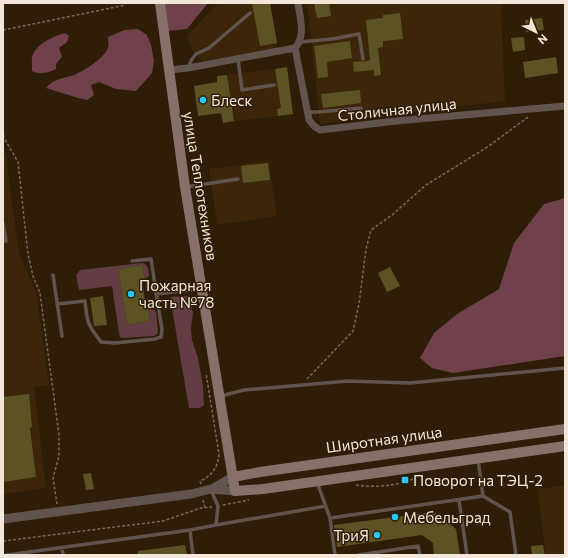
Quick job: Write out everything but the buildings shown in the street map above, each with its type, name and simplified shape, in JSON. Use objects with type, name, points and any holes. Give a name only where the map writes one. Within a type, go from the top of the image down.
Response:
[{"type":"main road","name":"улица Теплотехников","points":[[160,3],[186,187],[235,491]]},
{"type":"main road","name":"Широтная улица","points":[[233,478],[260,472],[565,429]]},
{"type":"main road","name":"Широтная улица","points":[[235,491],[263,489],[565,446]]},
{"type":"street","points":[[169,70],[188,68],[295,48],[300,42],[302,33],[298,3]]},
{"type":"street","name":"Столичная улица","points":[[295,48],[310,120],[314,126],[320,130],[396,121],[565,106]]},
{"type":"street","name":"Широтная улица","points":[[206,490],[233,478]]},
{"type":"street","name":"Широтная улица","points":[[3,519],[206,490],[235,491]]},
{"type":"lane","points":[[188,68],[196,54],[209,48],[250,13]]},
{"type":"lane","points":[[300,42],[332,39],[360,34],[363,58]]},
{"type":"lane","points":[[238,58],[242,90],[274,86]]},
{"type":"lane","points":[[308,112],[361,108]]},
{"type":"lane","points":[[186,187],[238,178]]},
{"type":"lane","points":[[3,223],[6,241],[3,241]]},
{"type":"lane","points":[[57,304],[85,301],[86,320],[101,342],[155,339],[160,337],[162,330],[151,259],[132,262]]},
{"type":"lane","points":[[53,275],[62,336]]},
{"type":"lane","points":[[156,294],[202,288]]},
{"type":"lane","points":[[220,396],[244,390],[348,381],[410,383],[565,368]]},
{"type":"lane","points":[[478,458],[483,496]]},
{"type":"lane","points":[[317,481],[330,518],[335,555]]},
{"type":"lane","points":[[206,490],[218,506],[216,525]]},
{"type":"lane","points":[[330,518],[483,496],[510,512],[516,555]]},
{"type":"lane","points":[[459,500],[467,555]]},
{"type":"lane","points":[[7,555],[190,530],[326,506]]},
{"type":"lane","points":[[190,530],[193,555]]},
{"type":"lane","points":[[359,555],[418,546],[420,555]]},
{"type":"lane","points":[[62,548],[63,555]]},
{"type":"path","points":[[3,30],[126,5]]},
{"type":"path","points":[[302,385],[353,331],[359,304],[366,249],[371,230],[426,185],[489,146],[539,109]]},
{"type":"path","points":[[3,130],[4,138],[18,162],[28,254],[40,293],[59,435],[59,456],[53,478],[58,512]]},
{"type":"path","points":[[205,368],[219,454],[215,469],[209,476],[200,481],[206,490],[205,508]]},
{"type":"path","points":[[354,485],[374,487],[408,482],[420,476]]},
{"type":"path","points":[[3,541],[163,521],[205,508],[248,500]]},
{"type":"shaded area","points":[[165,3],[208,3],[187,29],[167,31]]},
{"type":"shaded area","points":[[218,3],[270,3],[277,49],[203,61],[192,50],[187,36]]},
{"type":"shaded area","points":[[307,3],[501,3],[505,101],[320,124]]},
{"type":"shaded area","points":[[138,29],[147,35],[151,45],[154,61],[152,73],[136,91],[116,89],[99,82],[91,85],[94,95],[87,100],[46,88],[59,79],[74,75],[99,59],[108,47],[108,37],[124,30]]},
{"type":"shaded area","points":[[65,33],[69,36],[67,42],[59,48],[62,57],[56,64],[56,69],[44,73],[32,71],[32,58],[35,50],[47,40]]},
{"type":"shaded area","points":[[287,67],[293,114],[223,123],[217,76]]},
{"type":"shaded area","points":[[3,155],[6,155],[19,254],[36,291],[49,385],[34,387],[46,488],[3,494]]},
{"type":"shaded area","points":[[269,161],[277,216],[217,225],[209,169]]},
{"type":"shaded area","points":[[565,198],[565,356],[453,373],[432,368],[420,358],[434,333],[457,314],[499,289],[514,243],[544,204]]},
{"type":"shaded area","points":[[142,263],[147,266],[148,269],[149,275],[146,279],[142,265],[118,269],[127,325],[150,321],[148,306],[156,312],[158,331],[154,336],[123,338],[120,337],[119,333],[112,286],[79,290],[76,275],[80,270]]},
{"type":"shaded area","points":[[188,296],[193,313],[191,328],[192,340],[198,358],[203,386],[204,405],[200,408],[189,408],[170,297]]},
{"type":"shaded area","points":[[565,485],[565,555],[546,555],[537,489]]},
{"type":"place","name":"Блеск","points":[[203,100]]},
{"type":"place","name":"Пожарная часть №78","points":[[131,294]]},
{"type":"place","name":"Поворот на ТЭЦ-2","points":[[405,480]]},
{"type":"place","name":"Мебельград","points":[[395,517]]},
{"type":"place","name":"ТриЯ","points":[[377,535]]}]
